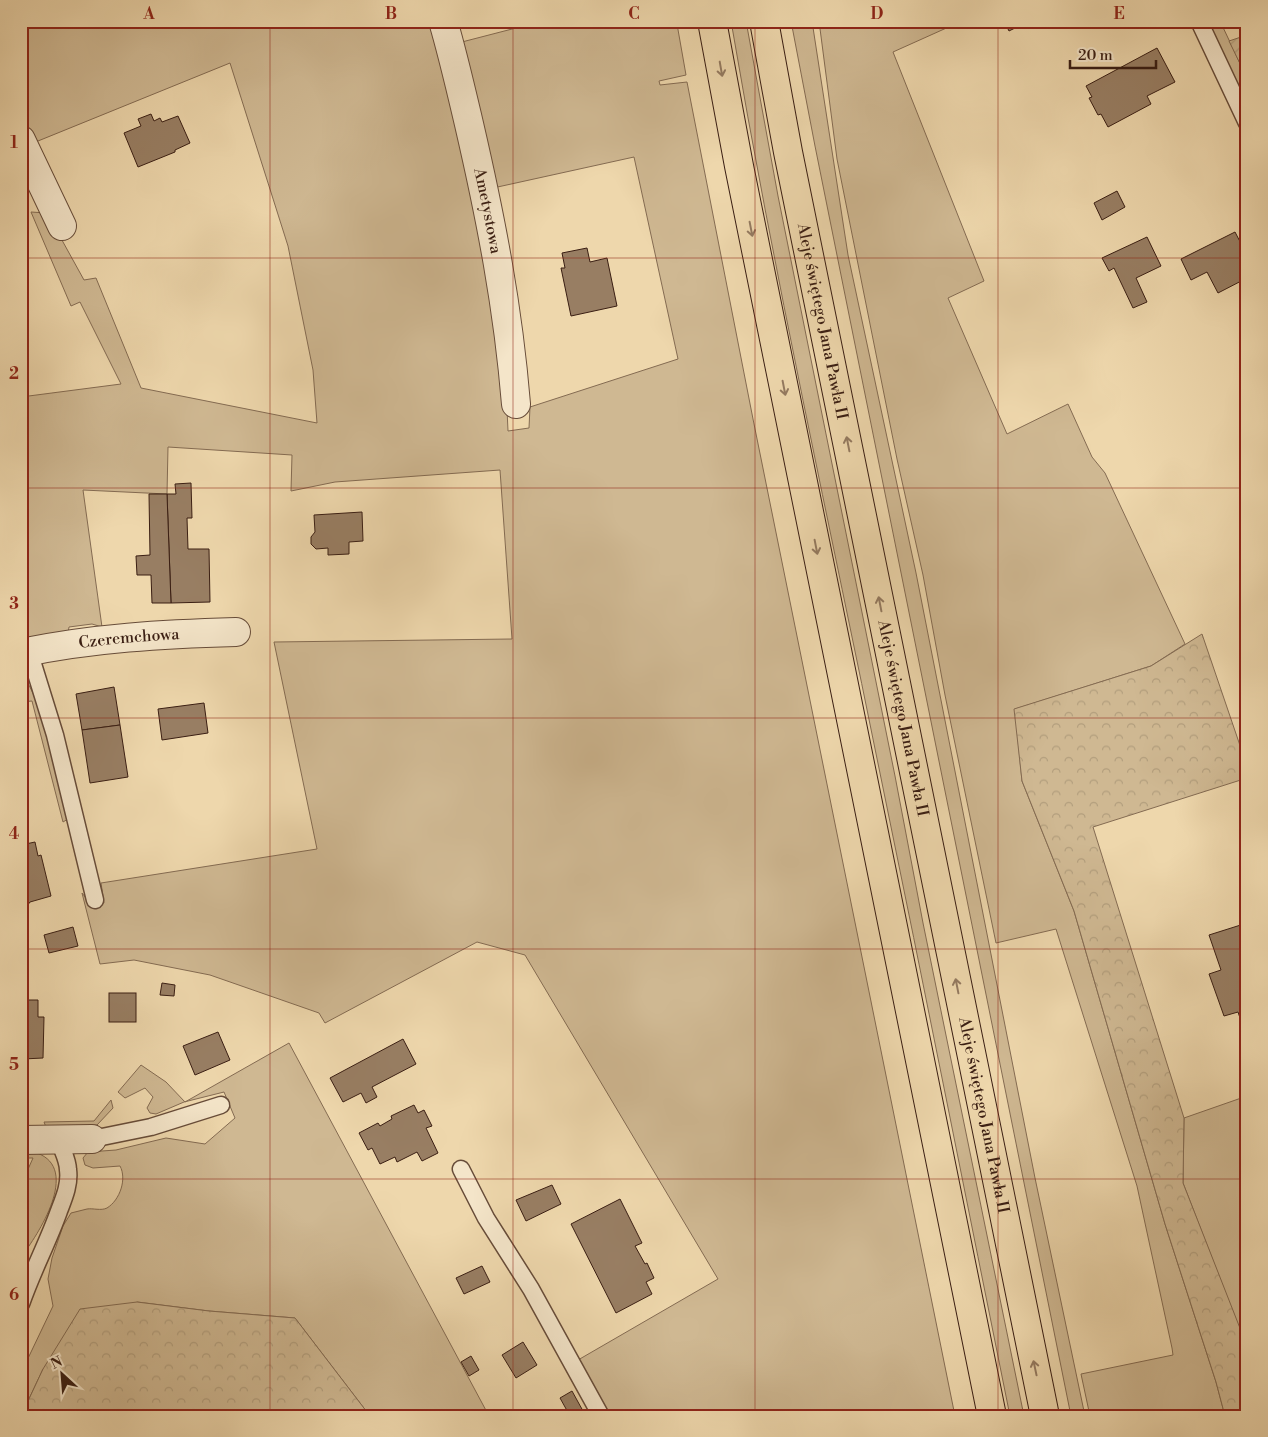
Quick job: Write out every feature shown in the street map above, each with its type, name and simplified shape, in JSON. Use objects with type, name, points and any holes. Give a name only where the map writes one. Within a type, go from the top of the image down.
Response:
[{"type":"highway","points":[[712,21],[741,175],[992,1416]]},
{"type":"highway","name":"Aleje świętego Jana Pawła II","points":[[764,21],[788,152],[1045,1416]]},
{"type":"street","name":"Ametystowa","points":[[444,21],[480,170],[496,248],[511,341],[516,404]]},
{"type":"street","points":[[21,140],[62,226]]},
{"type":"street","name":"Czeremchowa","points":[[25,652],[80,643],[172,634],[236,632]]},
{"type":"street","points":[[21,1140],[92,1139]]},
{"type":"lane","points":[[1199,21],[1247,124]]},
{"type":"lane","points":[[25,652],[55,735],[94,900]]},
{"type":"lane","points":[[92,1139],[151,1128],[221,1105]]},
{"type":"lane","points":[[21,1304],[27,1285],[54,1225],[67,1187],[68,1170],[66,1158],[59,1140]]},
{"type":"lane","points":[[461,1169],[486,1218],[531,1289],[602,1416]]},
{"type":"green space","points":[[21,21],[436,21],[504,343],[508,431],[529,428],[530,407],[678,359],[634,157],[493,188],[458,43],[543,21],[657,21],[658,27],[677,24],[686,75],[659,81],[660,85],[687,82],[753,419],[955,1416],[609,1416],[578,1360],[718,1279],[525,955],[477,942],[325,1023],[319,1013],[210,975],[134,960],[100,964],[82,893],[93,907],[104,903],[101,883],[317,849],[274,642],[512,639],[500,470],[335,482],[291,491],[292,455],[168,447],[167,494],[83,490],[102,627],[92,624],[69,627],[68,633],[21,646],[21,397],[121,384],[80,302],[71,306],[31,212],[47,213],[84,280],[96,278],[141,388],[317,423],[313,370],[288,246],[230,63],[38,141],[30,141],[21,120]]},
{"type":"green space","points":[[731,21],[746,21],[778,196],[923,923],[1024,1416],[1010,1416],[765,211]]},
{"type":"green space","points":[[791,21],[812,21],[848,255],[916,573],[1035,1178],[1085,1416],[1071,1416]]},
{"type":"green space","points":[[819,21],[962,21],[893,52],[984,281],[948,298],[1007,434],[1068,404],[1092,457],[1105,473],[1185,644],[1151,666],[1015,709],[1022,781],[1074,911],[1165,1224],[1216,1382],[1225,1416],[1090,1416],[1081,1374],[1173,1355],[1172,1348],[1137,1186],[1056,929],[996,943],[945,695],[923,575],[897,459],[837,159]]},
{"type":"green space","points":[[1205,21],[1220,21],[1247,78],[1247,111]]},
{"type":"green space","points":[[1247,35],[1247,78],[1229,41]]},
{"type":"green space","points":[[1202,634],[1247,766],[1247,778],[1093,827],[1184,1118],[1183,1183],[1247,1346],[1247,1416],[1225,1416],[1216,1382],[1165,1224],[1074,911],[1022,781],[1014,709],[1151,666]]},
{"type":"green space","points":[[21,674],[29,685],[36,701],[50,742],[68,819],[63,822],[32,701],[21,702]]},
{"type":"green space","points":[[289,1043],[489,1416],[370,1416],[295,1318],[209,1311],[137,1302],[43,1369],[21,1416],[21,1373],[53,1306],[48,1279],[52,1258],[63,1226],[71,1213],[87,1209],[107,1208],[119,1195],[121,1189],[123,1177],[120,1166],[93,1168],[85,1165],[83,1158],[88,1152],[116,1150],[166,1138],[205,1144],[235,1118],[224,1092],[186,1102]]},
{"type":"green space","points":[[141,1065],[166,1082],[185,1102],[156,1114],[150,1113],[147,1108],[153,1097],[145,1088],[125,1098],[118,1092]]},
{"type":"green space","points":[[1247,1096],[1246,1346],[1183,1183],[1184,1118]]},
{"type":"green space","points":[[111,1100],[113,1108],[97,1125],[46,1127],[44,1122],[94,1121]]},
{"type":"green space","points":[[21,1153],[37,1153],[50,1161],[55,1173],[56,1187],[45,1219],[21,1257],[21,1185],[33,1158],[21,1158]]},
{"type":"green space","points":[[137,1302],[209,1311],[295,1318],[370,1416],[21,1416],[43,1369],[80,1309]]},
{"type":"building","points":[[1004,21],[1029,21],[1009,31]]},
{"type":"building","points":[[1157,48],[1175,82],[1147,96],[1151,104],[1108,127],[1101,114],[1098,115],[1089,98],[1092,97],[1086,86]]},
{"type":"building","points":[[151,114],[154,121],[160,118],[162,122],[178,116],[190,143],[175,150],[175,152],[138,167],[124,133],[141,126],[138,119]]},
{"type":"building","points":[[1117,191],[1125,207],[1102,220],[1094,203]]},
{"type":"building","points":[[1235,232],[1247,255],[1247,278],[1218,293],[1207,272],[1191,280],[1181,259]]},
{"type":"building","points":[[1147,237],[1161,266],[1136,278],[1147,302],[1133,308],[1114,268],[1109,271],[1102,258]]},
{"type":"building","points":[[587,248],[590,262],[607,258],[617,306],[571,316],[561,268],[565,268],[562,253]]},
{"type":"building","points":[[191,483],[192,518],[187,518],[188,549],[209,549],[210,602],[171,603],[167,494],[176,494],[175,484]]},
{"type":"building","points":[[149,494],[167,494],[171,603],[152,603],[151,575],[137,575],[136,556],[150,555]]},
{"type":"building","points":[[362,512],[363,541],[349,542],[349,554],[328,555],[328,548],[316,549],[311,544],[311,537],[315,532],[314,515]]},
{"type":"building","points":[[114,687],[120,725],[82,730],[76,694]]},
{"type":"building","points":[[204,703],[208,733],[162,740],[158,709]]},
{"type":"building","points":[[120,725],[128,777],[90,783],[82,730]]},
{"type":"building","points":[[35,842],[38,856],[41,855],[51,896],[30,902],[27,906],[21,908],[21,845]]},
{"type":"building","points":[[1247,923],[1247,1023],[1242,1024],[1238,1012],[1224,1016],[1209,974],[1221,970],[1209,935]]},
{"type":"building","points":[[73,927],[78,946],[49,953],[44,935]]},
{"type":"building","points":[[162,983],[175,985],[174,996],[160,995]]},
{"type":"building","points":[[109,993],[136,993],[136,1022],[109,1022]]},
{"type":"building","points":[[21,1000],[38,1000],[38,1017],[44,1017],[43,1058],[23,1059],[23,1064],[21,1064]]},
{"type":"building","points":[[218,1032],[230,1060],[195,1075],[183,1046]]},
{"type":"building","points":[[403,1039],[416,1064],[372,1087],[377,1097],[366,1103],[361,1093],[343,1102],[330,1078]]},
{"type":"building","points":[[414,1105],[418,1113],[424,1110],[432,1126],[426,1128],[438,1153],[422,1161],[417,1152],[397,1162],[395,1157],[380,1164],[372,1148],[368,1150],[359,1133],[378,1123],[380,1126],[392,1119],[391,1116]]},
{"type":"building","points":[[552,1185],[561,1204],[526,1221],[516,1200]]},
{"type":"building","points":[[620,1199],[642,1243],[635,1246],[645,1264],[647,1263],[654,1278],[646,1282],[652,1294],[616,1313],[571,1224]]},
{"type":"building","points":[[482,1266],[490,1282],[464,1294],[456,1278]]},
{"type":"building","points":[[523,1342],[537,1365],[516,1378],[502,1355]]},
{"type":"building","points":[[471,1356],[479,1370],[469,1376],[461,1362]]},
{"type":"building","points":[[572,1391],[583,1411],[575,1416],[570,1416],[560,1398]]}]
